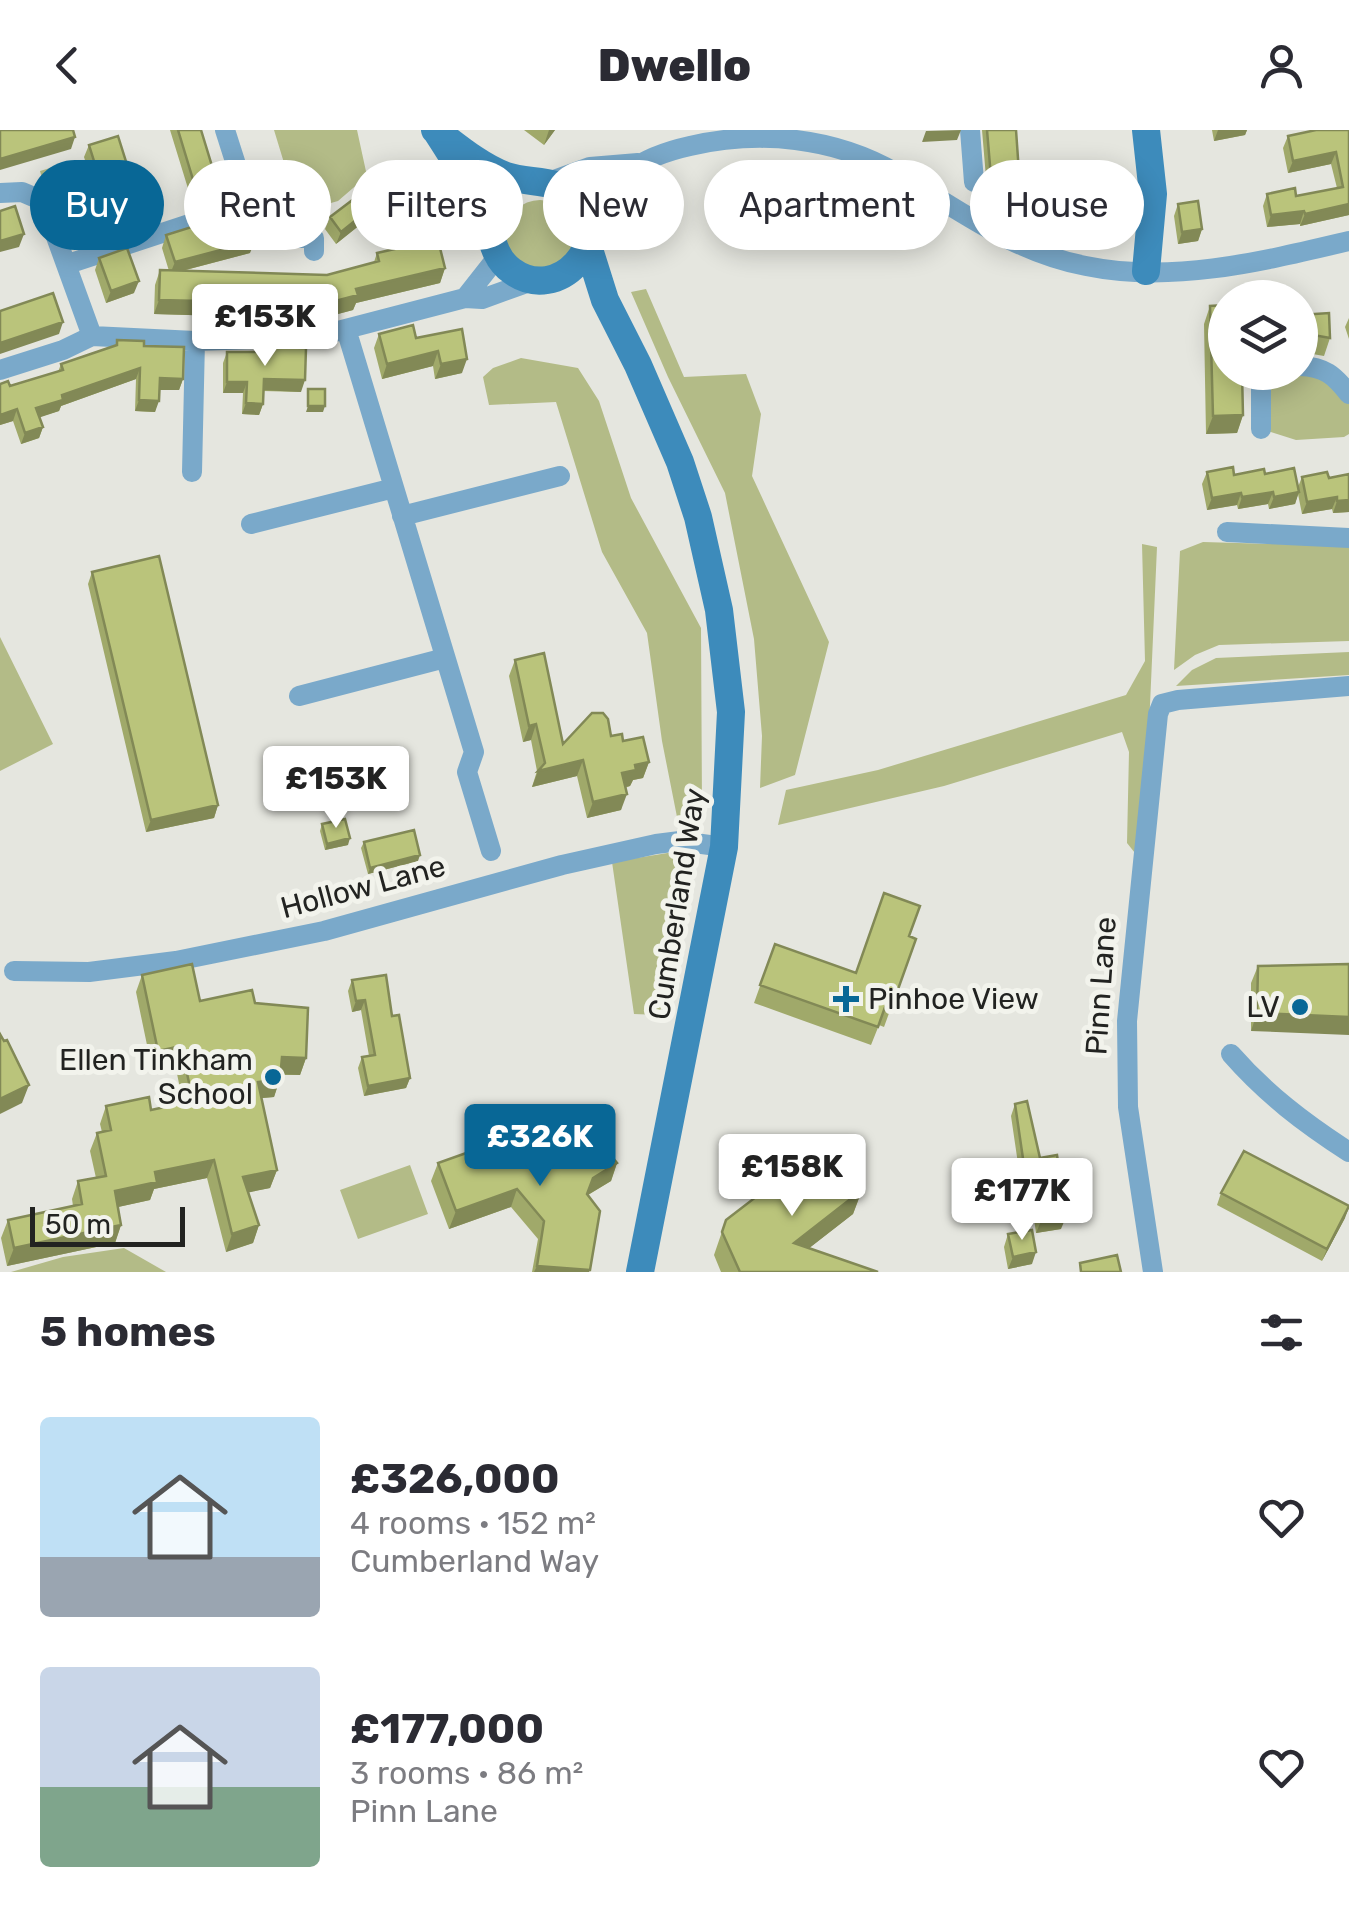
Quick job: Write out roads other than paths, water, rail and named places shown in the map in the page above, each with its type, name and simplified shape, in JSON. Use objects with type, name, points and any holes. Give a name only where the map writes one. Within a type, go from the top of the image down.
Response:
[{"type":"main road","points":[[1146,130],[1153,194],[1146,271]]},
{"type":"main road","name":"Cumberland Way","points":[[436,131],[504,175],[543,184]]},
{"type":"main road","name":"Cumberland Way","points":[[436,131],[453,160]]},
{"type":"main road","points":[[523,187],[540,183]]},
{"type":"main road","name":"Cumberland Way","points":[[497,250],[498,256]]},
{"type":"main road","points":[[498,256],[512,272],[532,282],[562,276],[582,258],[585,250]]},
{"type":"main road","name":"Cumberland Way","points":[[593,250],[614,322],[638,365],[680,462],[698,517],[719,610],[731,712],[724,847],[640,1272]]},
{"type":"main road","name":"Cumberland Way","points":[[562,276],[614,322]]},
{"type":"street","points":[[224,130],[234,160]]},
{"type":"street","points":[[970,130],[972,160]]},
{"type":"street","points":[[646,160],[715,140],[750,137],[809,142],[896,172],[986,230],[1084,266],[1146,271],[1221,268],[1349,241]]},
{"type":"street","points":[[0,194],[22,192],[43,201],[92,336]]},
{"type":"street","points":[[68,264],[184,226]]},
{"type":"street","points":[[464,298],[498,256]]},
{"type":"street","points":[[0,370],[63,350],[92,336],[195,340],[316,337],[464,298],[482,298],[532,282]]},
{"type":"street","points":[[346,328],[474,752],[467,772],[491,852]]},
{"type":"street","points":[[192,472],[195,340]]},
{"type":"street","points":[[1318,367],[1334,375],[1349,394]]},
{"type":"street","points":[[1261,429],[1264,390]]},
{"type":"street","points":[[402,516],[560,476]]},
{"type":"street","points":[[251,524],[394,488]]},
{"type":"street","points":[[1227,532],[1349,538]]},
{"type":"street","points":[[299,696],[445,658]]},
{"type":"street","name":"Pinn Lane","points":[[1153,1272],[1128,1107],[1126,1021],[1158,714],[1162,704],[1349,686]]},
{"type":"street","name":"Hollow Lane","points":[[14,971],[88,972],[176,961],[324,931],[562,865],[656,844],[680,842],[724,847]]},
{"type":"street","points":[[1232,1054],[1257,1084],[1296,1118],[1349,1152]]},
{"type":"place","name":"Pinhoe View","points":[[846,999]]},
{"type":"place","name":"LV","points":[[1300,1007]]},
{"type":"place","name":"Ellen Tinkham School","points":[[273,1077]]}]
